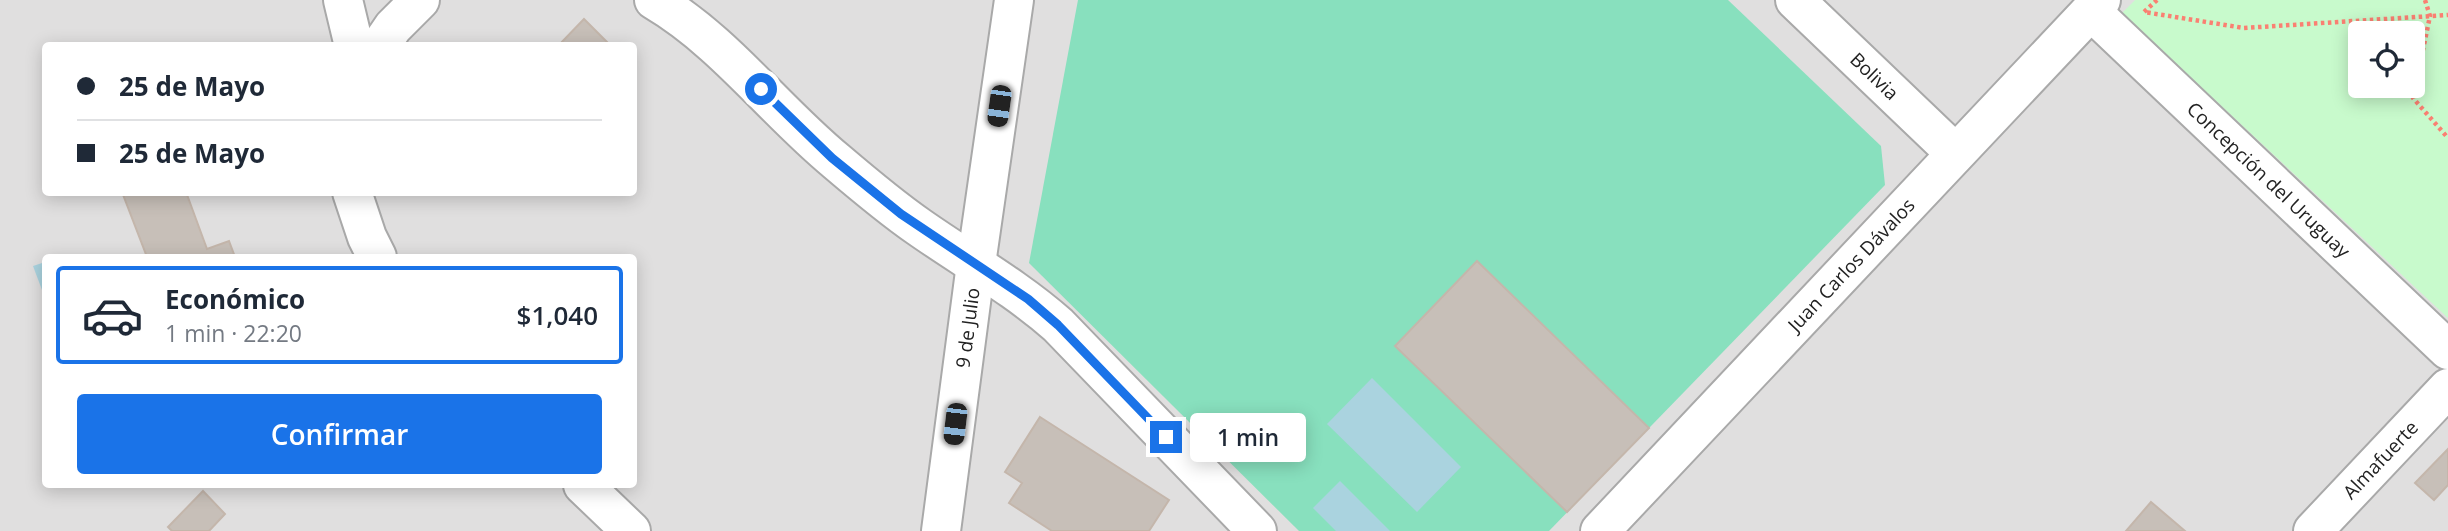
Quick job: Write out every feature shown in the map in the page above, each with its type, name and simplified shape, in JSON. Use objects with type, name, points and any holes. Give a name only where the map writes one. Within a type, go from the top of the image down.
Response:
[{"type":"street","points":[[343,0],[353,42]]},
{"type":"street","points":[[383,42],[393,27],[421,0]]},
{"type":"street","points":[[654,0],[678,14],[707,37],[832,158],[869,188],[918,227],[1028,299],[1058,325],[1256,531]]},
{"type":"street","name":"9 de Julio","points":[[941,531],[975,264],[1014,0]]},
{"type":"street","name":"Bolivia","points":[[1796,0],[1955,153]]},
{"type":"street","name":"Juan Carlos Dávalos","points":[[1600,531],[2096,5]]},
{"type":"street","name":"Concepción del Uruguay","points":[[2096,5],[2448,350]]},
{"type":"street","points":[[353,196],[376,254]]},
{"type":"street","name":"Almafuerte","points":[[2313,531],[2448,388]]},
{"type":"street","points":[[586,488],[631,531]]},
{"type":"path","points":[[2157,0],[2144,12],[2245,28],[2448,15]]},
{"type":"path","points":[[2425,0],[2430,16],[2413,98],[2448,138]]},
{"type":"shaded area","points":[[0,0],[2448,0],[2448,531],[0,531]]},
{"type":"green space","points":[[1078,0],[1728,0],[1881,146],[1885,185],[1549,531],[1299,531],[1029,263]]},
{"type":"green space","points":[[2135,0],[2448,0],[2448,318],[2122,13]]},
{"type":"water","points":[[42,263],[42,290],[33,266]]},
{"type":"water","points":[[1372,378],[1461,467],[1417,512],[1327,424]]},
{"type":"water","points":[[1340,481],[1390,531],[1336,531],[1313,508]]},
{"type":"building","points":[[584,19],[607,42],[562,42]]},
{"type":"building","points":[[124,196],[187,196],[207,249],[229,241],[234,254],[146,254]]},
{"type":"building","points":[[1477,261],[1649,428],[1567,512],[1395,346]]},
{"type":"building","points":[[1040,417],[1169,500],[1149,531],[1052,531],[1009,503],[1022,483],[1005,472]]},
{"type":"building","points":[[2448,449],[2448,485],[2434,500],[2415,483]]},
{"type":"building","points":[[203,491],[225,514],[209,531],[172,531],[168,527]]},
{"type":"building","points":[[2151,502],[2185,531],[2126,531]]},
{"type":"route","points":[[761,89],[832,158],[901,214],[1028,299],[1058,325],[1166,437]]}]
